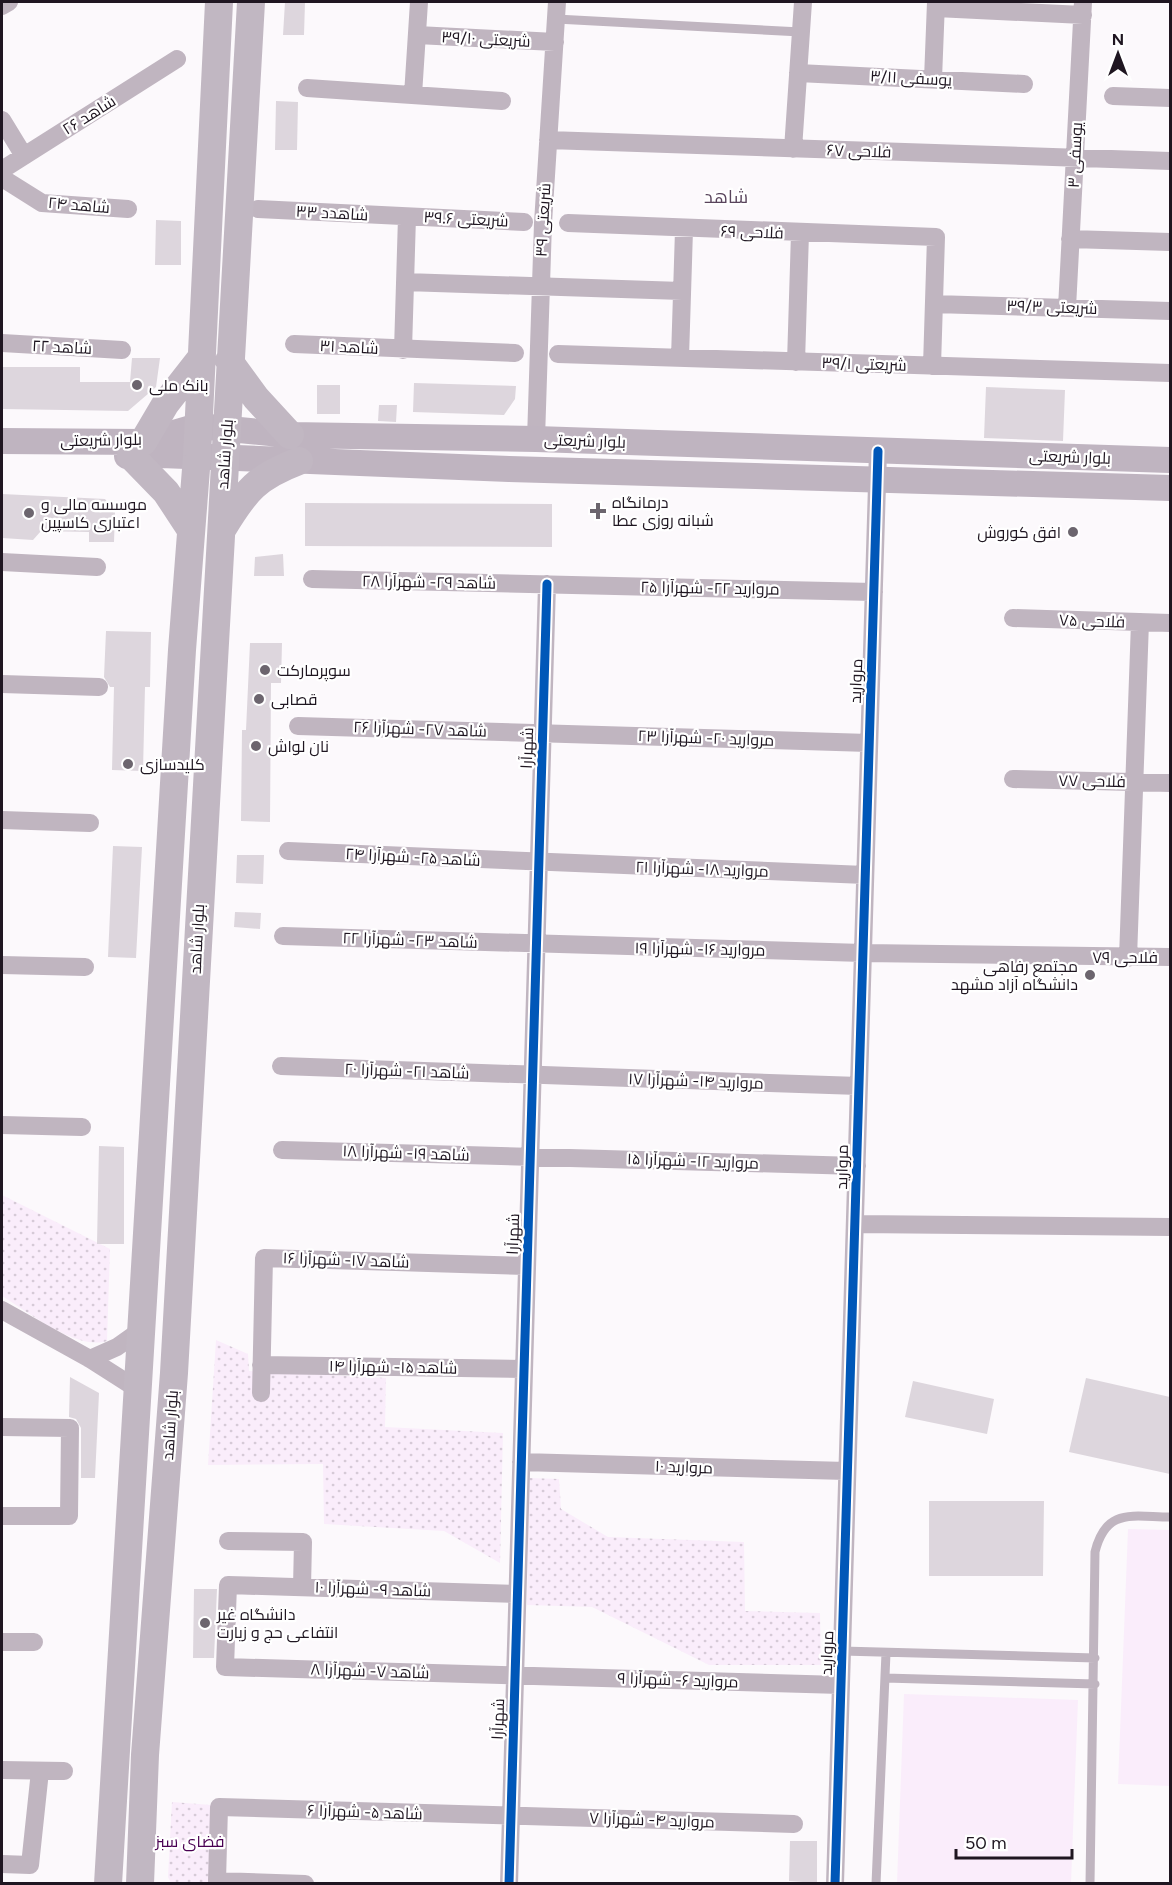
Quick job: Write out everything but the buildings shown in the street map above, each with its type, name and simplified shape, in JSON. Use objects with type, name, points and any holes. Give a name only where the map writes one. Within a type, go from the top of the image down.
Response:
[{"type":"main road","name":"بلوار شاهد","points":[[139,1880],[174,1373],[227,428],[215,359],[219,2]]},
{"type":"main road","name":"بلوار شاهد","points":[[108,1880],[190,530],[198,426],[215,359],[251,2]]},
{"type":"main road","points":[[190,530],[137,449],[166,403],[215,359],[256,398],[295,448],[241,497],[220,532]]},
{"type":"main road","name":"بلوار شریعتی","points":[[2,455],[137,449],[198,426],[227,428],[295,448],[877,480],[1170,488]]},
{"type":"main road","name":"بلوار شریعتی","points":[[2,441],[137,449],[225,458],[295,448],[536,439],[1170,460]]},
{"type":"street","points":[[2,6],[9,2]]},
{"type":"street","points":[[413,95],[419,2]]},
{"type":"street","points":[[793,149],[803,2]]},
{"type":"street","points":[[933,80],[936,5],[1083,8]]},
{"type":"street","name":"یوسفی ۳","points":[[1066,308],[1083,8]]},
{"type":"street","name":"شریعتی ۳۹","points":[[536,439],[540,286],[556,10]]},
{"type":"street","name":"شریعتی ۳۹/۱۰","points":[[417,35],[555,42]]},
{"type":"street","name":"شاهد ۲۶","points":[[2,170],[177,59]]},
{"type":"street","name":"یوسفی ۳/۱۱","points":[[798,73],[1024,84]]},
{"type":"street","points":[[307,88],[502,101]]},
{"type":"street","points":[[1113,96],[1170,98]]},
{"type":"street","points":[[2,120],[24,156]]},
{"type":"street","name":"فلاحی ۶۷","points":[[548,140],[1170,161]]},
{"type":"street","name":"شاهد ۲۴","points":[[2,178],[42,203],[128,209]]},
{"type":"street","name":"شاهدد ۳۳","points":[[258,209],[407,217]]},
{"type":"street","points":[[403,350],[407,217]]},
{"type":"street","name":"شریعتی ۳۹.۶","points":[[407,217],[524,222]]},
{"type":"street","name":"فلاحی ۶۹","points":[[568,224],[684,230],[936,237],[934,304]]},
{"type":"street","points":[[680,358],[684,230]]},
{"type":"street","points":[[796,362],[800,233]]},
{"type":"street","points":[[1070,238],[1170,242]]},
{"type":"street","points":[[405,282],[682,291]]},
{"type":"street","points":[[932,366],[934,304]]},
{"type":"street","name":"شریعتی ۳۹/۳","points":[[934,304],[1170,311]]},
{"type":"street","name":"شاهد ۲۲","points":[[2,343],[122,350]]},
{"type":"street","name":"شاهد ۳۱","points":[[294,344],[515,353]]},
{"type":"street","name":"شریعتی ۳۹/۱","points":[[558,354],[1170,373]]},
{"type":"street","name":"مروارید","points":[[835,1884],[878,451]]},
{"type":"street","points":[[2,562],[98,567]]},
{"type":"street","name":"شاهد ۲۹- شهرآرا ۲۸","points":[[312,579],[547,585]]},
{"type":"street","name":"مروارید ۲۲- شهرآرا ۲۵","points":[[547,585],[874,592]]},
{"type":"street","name":"شهرآرا","points":[[508,1884],[547,585]]},
{"type":"street","name":"فلاحی ۷۵","points":[[1013,618],[1170,624]]},
{"type":"street","points":[[1128,958],[1140,622]]},
{"type":"street","points":[[2,684],[99,687]]},
{"type":"street","name":"شاهد ۲۷- شهرآرا ۲۶","points":[[298,726],[543,733]]},
{"type":"street","name":"مروارید ۲۰- شهرآرا ۲۳","points":[[543,733],[869,743]]},
{"type":"street","name":"فلاحی ۷۷","points":[[1014,779],[1170,783]]},
{"type":"street","points":[[2,820],[90,823]]},
{"type":"street","name":"شاهد ۲۵- شهرآرا ۲۴","points":[[288,851],[539,863]]},
{"type":"street","name":"مروارید ۱۸- شهرآرا ۲۱","points":[[539,863],[865,875]]},
{"type":"street","name":"شاهد ۲۳- شهرآرا ۲۲","points":[[283,936],[537,945]]},
{"type":"street","name":"مروارید ۱۶- شهرآرا ۱۹","points":[[537,945],[863,953]]},
{"type":"street","name":"فلاحی ۷۹","points":[[863,953],[1170,957]]},
{"type":"street","points":[[2,965],[86,967]]},
{"type":"street","name":"شاهد ۲۱- شهرآرا ۲۰","points":[[281,1066],[533,1076]]},
{"type":"street","name":"مروارید ۱۴- شهرآرا ۱۷","points":[[533,1076],[859,1086]]},
{"type":"street","points":[[2,1125],[81,1127]]},
{"type":"street","name":"شاهد ۱۹- شهرآرا ۱۸","points":[[282,1150],[530,1156]]},
{"type":"street","name":"مروارید ۱۲- شهرآرا ۱۵","points":[[530,1156],[856,1166]]},
{"type":"street","points":[[856,1224],[1170,1227]]},
{"type":"street","name":"شاهد ۱۷- شهرآرا ۱۶","points":[[261,1393],[264,1258],[527,1266]]},
{"type":"street","points":[[2,1310],[90,1359],[138,1389]]},
{"type":"street","points":[[90,1359],[117,1347],[141,1330]]},
{"type":"street","name":"شاهد ۱۵- شهرآرا ۱۴","points":[[261,1365],[524,1369]]},
{"type":"street","points":[[2,1427],[70,1428],[69,1516],[2,1516]]},
{"type":"street","name":"مروارید ۱۰","points":[[521,1462],[848,1471]]},
{"type":"street","points":[[228,1540],[303,1542],[303,1587]]},
{"type":"street","name":"شاهد ۹- شهرآرا ۱۰","points":[[225,1667],[228,1585],[517,1594]]},
{"type":"street","points":[[2,1642],[34,1642]]},
{"type":"street","name":"شاهد ۷- شهرآرا ۸","points":[[225,1667],[515,1675]]},
{"type":"street","name":"مروارید ۶- شهرآرا ۹","points":[[515,1675],[841,1685]]},
{"type":"street","points":[[2,1770],[64,1771]]},
{"type":"street","points":[[2,1864],[30,1865],[40,1771]]},
{"type":"street","name":"شاهد ۵- شهرآرا ۶","points":[[305,1884],[217,1881],[219,1807],[511,1816]]},
{"type":"street","name":"مروارید ۴- شهرآرا ۷","points":[[511,1816],[794,1824]]},
{"type":"lane","points":[[556,10],[801,32]]},
{"type":"lane","points":[[1090,1884],[1095,1684],[1095,1552],[1099,1534],[1109,1522],[1121,1516],[1170,1517]]},
{"type":"lane","points":[[842,1651],[1095,1658]]},
{"type":"lane","points":[[876,1884],[886,1653]]},
{"type":"lane","points":[[885,1678],[1095,1684]]},
{"type":"green space","points":[[2,1195],[110,1249],[107,1341],[95,1343],[67,1335],[2,1296]]},
{"type":"green space","points":[[216,1340],[248,1354],[249,1371],[386,1378],[385,1427],[503,1433],[500,1563],[444,1531],[324,1524],[323,1464],[208,1465]]},
{"type":"green space","points":[[529,1478],[559,1479],[561,1509],[608,1537],[744,1542],[745,1611],[820,1613],[821,1665],[709,1665],[592,1607],[527,1605]]},
{"type":"green space","points":[[1128,1529],[1170,1530],[1170,1786],[1118,1784]]},
{"type":"green space","points":[[904,1694],[1078,1700],[1071,1883],[897,1883]]},
{"type":"green space","name":"فضای سبز","points":[[172,1802],[211,1805],[209,1883],[171,1883],[168,1877]]},
{"type":"cycle path","points":[[835,1884],[878,451]]},
{"type":"cycle path","points":[[509,1884],[547,584]]},
{"type":"place","name":"بانک ملی","points":[[137,385]]},
{"type":"place","name":"درمانگاه شبانه روزی عطا","points":[[598,511]]},
{"type":"place","name":"موسسه مالی و اعتباری کاسپین","points":[[29,513]]},
{"type":"place","name":"افق کوروش","points":[[1073,532]]},
{"type":"place","name":"سوپرمارکت","points":[[265,670]]},
{"type":"place","name":"قصابی","points":[[259,699]]},
{"type":"place","name":"نان لواش","points":[[256,746]]},
{"type":"place","name":"کلیدسازی","points":[[128,764]]},
{"type":"place","name":"مجتمع رفاهی دانشگاه آزاد مشهد","points":[[1090,975]]},
{"type":"place","name":"دانشگاه غیر انتفاعی حج و زیارت","points":[[205,1623]]},
{"type":"district","name":"شاهد","points":[[726,197]]}]
